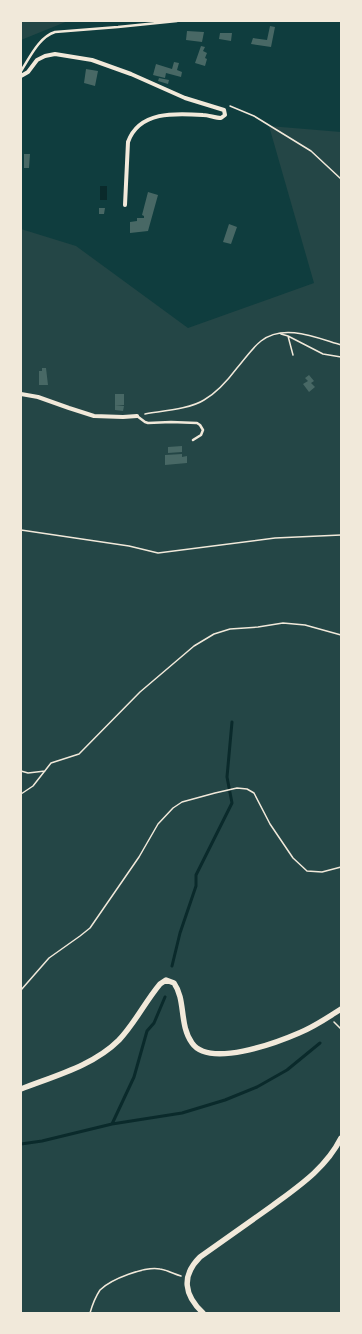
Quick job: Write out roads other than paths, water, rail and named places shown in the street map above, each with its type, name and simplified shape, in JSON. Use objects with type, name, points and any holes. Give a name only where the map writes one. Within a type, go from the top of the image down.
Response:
[{"type":"street","points":[[21,76],[28,72],[37,60],[51,54],[92,60],[186,98],[224,110],[226,115],[221,118],[203,115],[168,114],[152,118],[139,125],[130,135],[128,142],[125,205]]},
{"type":"street","points":[[21,394],[38,397],[94,416],[137,416]]},
{"type":"street","points":[[21,1089],[78,1067],[107,1051],[119,1040],[133,1023],[160,984],[166,980],[174,983],[178,990],[184,1024],[190,1039],[196,1049],[208,1054],[235,1052],[267,1045],[299,1033],[341,1009]]},
{"type":"street","points":[[203,1313],[192,1300],[187,1286],[187,1279],[191,1268],[200,1257],[246,1226],[310,1177],[328,1159],[341,1138]]},
{"type":"lane","points":[[21,71],[42,40],[50,33],[74,29],[118,27],[177,21]]},
{"type":"lane","points":[[137,416],[148,423],[197,423],[203,430],[201,435],[193,440]]},
{"type":"waterway","points":[[172,966],[180,933],[196,886],[196,875],[232,803],[227,777],[232,722]]},
{"type":"waterway","points":[[112,1124],[134,1077],[147,1031],[154,1023],[165,997]]},
{"type":"waterway","points":[[21,1144],[42,1141],[112,1124],[182,1113],[225,1100],[257,1087],[287,1070],[320,1043]]}]
